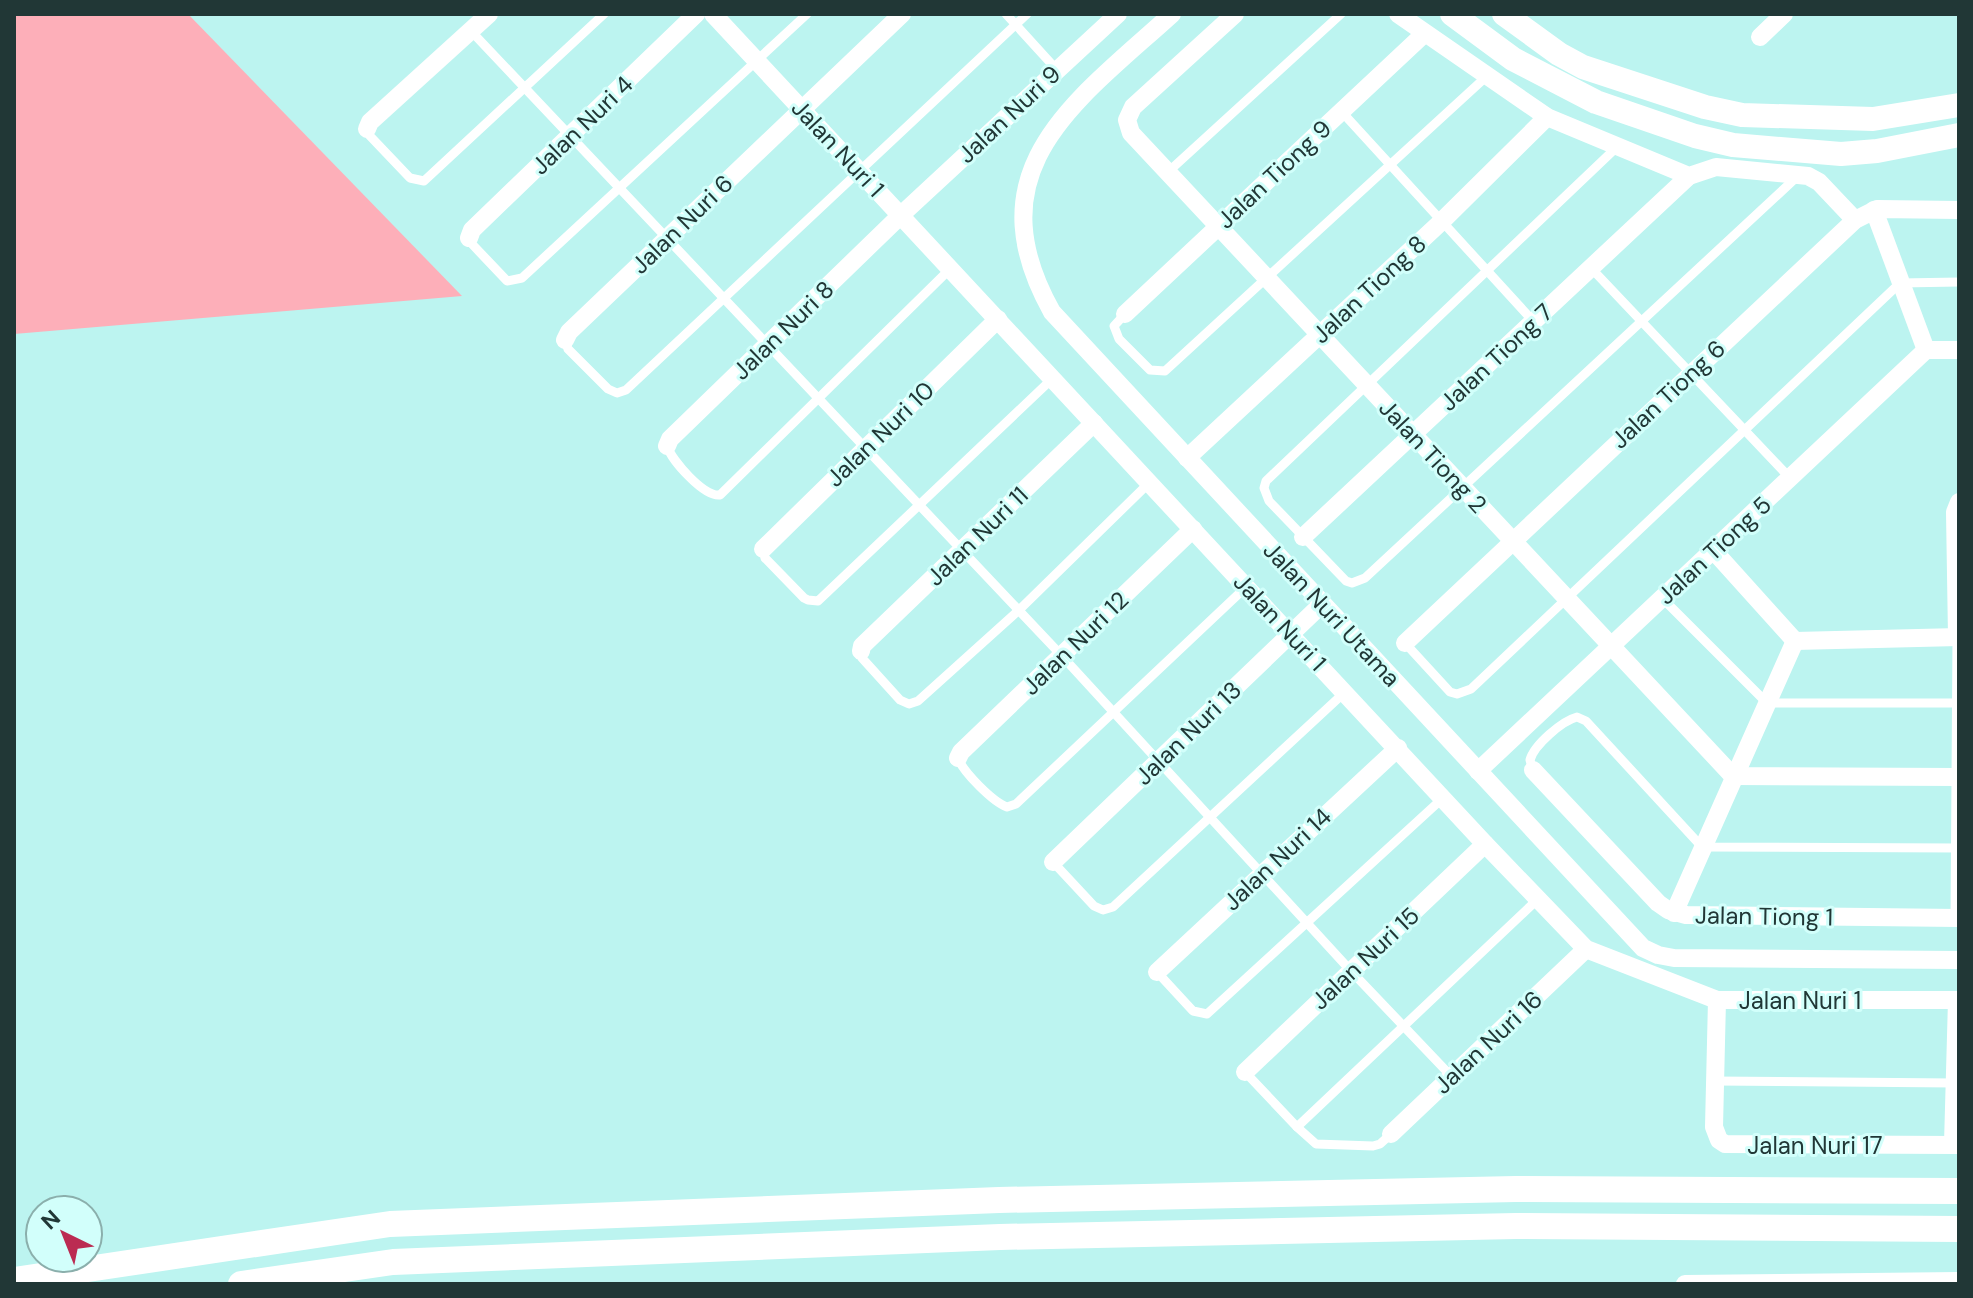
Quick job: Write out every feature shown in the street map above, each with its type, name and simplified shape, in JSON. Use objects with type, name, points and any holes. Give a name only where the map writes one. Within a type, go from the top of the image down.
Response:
[{"type":"main road","points":[[14,1280],[390,1224],[999,1200],[1516,1189],[1959,1191]]},
{"type":"main road","points":[[241,1284],[393,1262],[1000,1237],[1516,1226],[1959,1229]]},
{"type":"street","points":[[367,129],[370,122],[489,14]]},
{"type":"street","name":"Jalan Nuri 4","points":[[469,238],[472,230],[696,14]]},
{"type":"street","name":"Jalan Nuri 1","points":[[713,14],[1586,949],[1717,1000],[1958,1000]]},
{"type":"street","name":"Jalan Nuri 6","points":[[565,340],[569,332],[902,14]]},
{"type":"street","name":"Jalan Nuri 9","points":[[901,215],[1118,14]]},
{"type":"street","name":"Jalan Nuri Utama","points":[[1172,14],[1081,97],[1053,128],[1034,162],[1025,193],[1023,226],[1026,255],[1035,283],[1052,312],[1637,942],[1658,955],[1674,958],[1959,960]]},
{"type":"street","name":"Jalan Tiong 2","points":[[1235,14],[1133,107],[1127,120],[1133,135],[1733,776]]},
{"type":"street","points":[[1398,14],[1547,117],[1689,176],[1716,167],[1816,179],[1855,220]]},
{"type":"street","points":[[1452,14],[1513,59],[1596,102],[1695,136],[1733,145],[1841,154],[1877,151],[1959,135]]},
{"type":"street","points":[[1504,14],[1559,54],[1583,67],[1705,107],[1742,115],[1873,119],[1959,105]]},
{"type":"street","points":[[1760,37],[1784,14]]},
{"type":"street","name":"Jalan Tiong 9","points":[[1125,314],[1424,34]]},
{"type":"street","points":[[1057,70],[1081,97]]},
{"type":"street","name":"Jalan Tiong 8","points":[[1187,458],[1441,222],[1547,117]]},
{"type":"street","name":"Jalan Tiong 7","points":[[1303,537],[1689,176]]},
{"type":"street","points":[[1874,210],[1926,350],[1959,350]]},
{"type":"street","name":"Jalan Tiong 6","points":[[1405,643],[1855,220],[1874,210],[1959,210]]},
{"type":"street","name":"Jalan Nuri 8","points":[[667,446],[670,439],[901,215]]},
{"type":"street","name":"Jalan Nuri 10","points":[[763,549],[998,319]]},
{"type":"street","name":"Jalan Tiong 5","points":[[1478,771],[1926,350]]},
{"type":"street","name":"Jalan Nuri 11","points":[[861,651],[862,646],[1094,423]]},
{"type":"street","points":[[1713,550],[1795,641],[1958,637],[1955,512],[1959,502]]},
{"type":"street","name":"Jalan Nuri 12","points":[[958,758],[1193,529]]},
{"type":"street","name":"Jalan Nuri 13","points":[[1053,862],[1322,604]]},
{"type":"street","points":[[1674,913],[1795,641]]},
{"type":"street","name":"Jalan Nuri 14","points":[[1157,972],[1398,748]]},
{"type":"street","name":"Jalan Tiong 1","points":[[1533,770],[1658,903],[1674,913],[1957,918]]},
{"type":"street","points":[[1733,776],[1958,777]]},
{"type":"street","name":"Jalan Nuri 15","points":[[1245,1072],[1485,844]]},
{"type":"street","name":"Jalan Nuri 16","points":[[1391,1134],[1586,949]]},
{"type":"street","name":"Jalan Nuri 17","points":[[1717,1000],[1714,1127],[1719,1140],[1725,1144],[1956,1144]]},
{"type":"street","points":[[1956,1144],[1958,1000]]},
{"type":"street","points":[[1685,1284],[1959,1281]]},
{"type":"lane","points":[[367,129],[410,178],[424,181],[604,14]]},
{"type":"lane","points":[[469,238],[507,281],[517,281],[807,14]]},
{"type":"lane","points":[[1006,14],[1057,70]]},
{"type":"lane","points":[[565,340],[568,349],[608,389],[622,392],[1027,14]]},
{"type":"lane","points":[[1168,172],[1341,14]]},
{"type":"lane","points":[[471,31],[1019,610],[1452,1077]]},
{"type":"lane","points":[[1125,314],[1114,326],[1119,339],[1150,370],[1165,371],[1487,76]]},
{"type":"lane","points":[[1341,111],[1534,322]]},
{"type":"lane","points":[[1618,146],[1266,481],[1264,488],[1269,501],[1340,577],[1352,583],[1359,581],[1799,175]]},
{"type":"lane","points":[[667,446],[670,456],[706,492],[720,495],[951,268]]},
{"type":"lane","points":[[1591,268],[1790,478]]},
{"type":"lane","points":[[1405,643],[1445,688],[1450,692],[1464,693],[1900,283],[1959,282]]},
{"type":"lane","points":[[763,549],[765,558],[804,598],[818,601],[1053,378]]},
{"type":"lane","points":[[861,651],[862,658],[900,700],[914,703],[1019,610],[1150,482]]},
{"type":"lane","points":[[958,758],[961,767],[997,803],[1011,806],[1247,586]]},
{"type":"lane","points":[[1662,598],[1767,703],[1959,703]]},
{"type":"lane","points":[[1957,918],[1958,637]]},
{"type":"lane","points":[[1053,862],[1094,906],[1108,909],[1345,692]]},
{"type":"lane","points":[[1533,770],[1530,760],[1534,751],[1568,720],[1577,717],[1582,718],[1702,847],[1958,848]]},
{"type":"lane","points":[[1157,972],[1193,1011],[1207,1014],[1444,797]]},
{"type":"lane","points":[[1297,1127],[1538,899]]},
{"type":"lane","points":[[1245,1072],[1311,1141],[1320,1145],[1373,1146],[1391,1134]]},
{"type":"lane","points":[[1714,1081],[1957,1083]]},
{"type":"shaded area","points":[[14,14],[188,14],[462,296],[14,334]]}]
